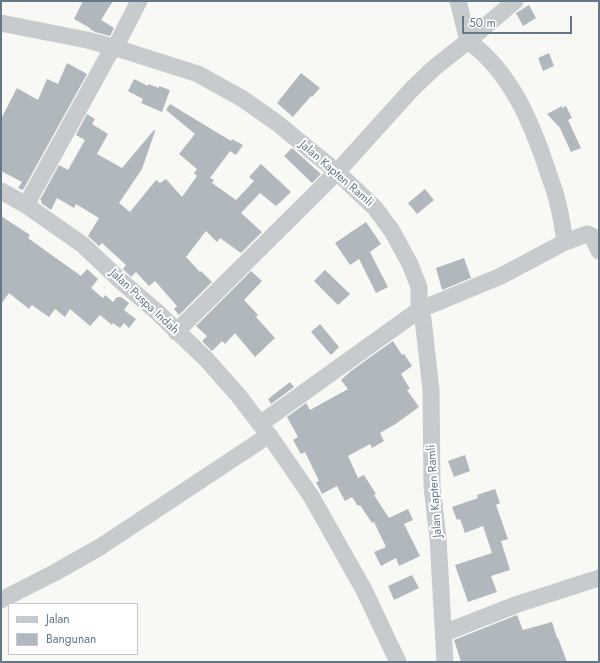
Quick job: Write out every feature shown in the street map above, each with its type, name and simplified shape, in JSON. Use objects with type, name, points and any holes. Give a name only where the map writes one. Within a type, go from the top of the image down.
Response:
[{"type":"street","points":[[26,205],[139,1]]},
{"type":"street","points":[[458,1],[468,41],[485,56],[501,75],[515,94],[529,120],[557,200],[565,242]]},
{"type":"street","points":[[176,332],[337,172],[412,89],[434,68],[515,1]]},
{"type":"street","name":"Jalan Kapten Ramli","points":[[1,23],[87,40],[198,74],[243,99],[277,123],[337,172],[375,208],[392,231],[410,264],[419,287],[419,310],[423,319],[431,390],[432,487],[438,538],[445,662]]},
{"type":"street","name":"Jalan Puspa Indah","points":[[1,191],[26,205],[84,245],[207,360],[264,430],[311,496],[364,590],[398,662]]},
{"type":"street","points":[[1,600],[56,572],[106,543],[264,430],[419,310],[501,276],[565,242],[582,235],[596,232],[599,251]]},
{"type":"street","points":[[444,633],[518,604],[599,578]]},
{"type":"building","points":[[83,1],[113,1],[101,20],[114,28],[110,36],[95,32],[74,19]]},
{"type":"building","points":[[529,5],[536,18],[523,26],[516,13]]},
{"type":"building","points":[[549,53],[554,66],[543,71],[538,58]]},
{"type":"building","points":[[67,63],[87,74],[23,190],[18,188],[22,182],[1,171],[1,119],[17,88],[38,100],[47,79],[58,84]]},
{"type":"building","points":[[301,73],[320,88],[293,117],[277,103]]},
{"type":"building","points":[[134,79],[148,86],[148,84],[170,90],[162,112],[141,103],[143,99],[128,91]]},
{"type":"building","points":[[170,104],[231,141],[232,139],[243,145],[236,155],[230,151],[210,178],[214,180],[212,183],[236,200],[254,181],[249,177],[261,164],[291,192],[276,206],[260,193],[241,213],[262,232],[241,253],[220,238],[217,242],[206,231],[186,257],[212,282],[179,315],[174,309],[177,306],[155,281],[149,286],[136,272],[131,277],[123,269],[126,265],[102,243],[99,246],[88,236],[99,218],[76,204],[74,208],[57,198],[51,210],[41,203],[42,201],[40,200],[59,165],[68,170],[85,140],[76,135],[87,114],[95,119],[92,124],[108,134],[97,154],[122,168],[154,130],[155,131],[142,169],[119,203],[130,212],[156,180],[160,183],[166,179],[182,197],[197,176],[194,173],[197,169],[179,154],[195,134],[166,110]]},
{"type":"building","points":[[562,106],[562,108],[566,106],[572,118],[568,120],[581,148],[571,152],[560,128],[547,114]]},
{"type":"building","points":[[292,148],[321,174],[312,183],[284,156]]},
{"type":"building","points":[[425,189],[434,200],[417,214],[408,203]]},
{"type":"building","points":[[1,216],[30,235],[28,238],[81,276],[87,269],[98,279],[91,288],[103,298],[105,295],[113,302],[117,297],[121,297],[129,303],[124,310],[136,319],[129,328],[124,323],[120,328],[113,323],[112,325],[100,315],[90,326],[70,309],[65,317],[55,309],[49,317],[32,305],[29,309],[9,293],[1,304]]},
{"type":"building","points":[[366,222],[381,244],[370,252],[388,287],[376,293],[359,259],[350,265],[335,243]]},
{"type":"building","points":[[464,258],[471,278],[442,290],[436,268]]},
{"type":"building","points":[[325,270],[350,294],[338,305],[314,281]]},
{"type":"building","points":[[251,271],[262,281],[244,300],[258,315],[256,317],[275,338],[255,357],[235,333],[225,344],[222,341],[212,351],[202,341],[207,336],[196,326]]},
{"type":"building","points":[[320,324],[339,347],[331,355],[311,332]]},
{"type":"building","points":[[393,341],[402,355],[404,354],[412,366],[401,374],[410,389],[407,390],[419,407],[380,433],[384,441],[372,448],[370,444],[348,456],[358,478],[364,475],[376,494],[374,495],[389,518],[408,509],[413,520],[404,524],[420,556],[399,566],[396,558],[381,566],[374,552],[386,547],[374,522],[372,523],[360,505],[358,506],[352,497],[345,501],[337,486],[322,494],[316,482],[319,481],[305,452],[301,454],[293,440],[298,437],[287,417],[306,403],[310,410],[348,389],[341,380],[351,371]]},
{"type":"building","points":[[290,382],[294,387],[271,404],[268,399]]},
{"type":"building","points":[[465,455],[470,471],[454,477],[448,461]]},
{"type":"building","points":[[495,489],[500,503],[496,505],[508,539],[501,541],[510,570],[491,576],[497,592],[468,602],[455,565],[492,553],[483,526],[465,533],[460,519],[457,520],[452,507],[478,498],[477,495]]},
{"type":"building","points":[[412,575],[419,588],[394,600],[388,586]]},
{"type":"building","points":[[517,615],[523,630],[552,622],[567,662],[461,662],[454,640]]}]
